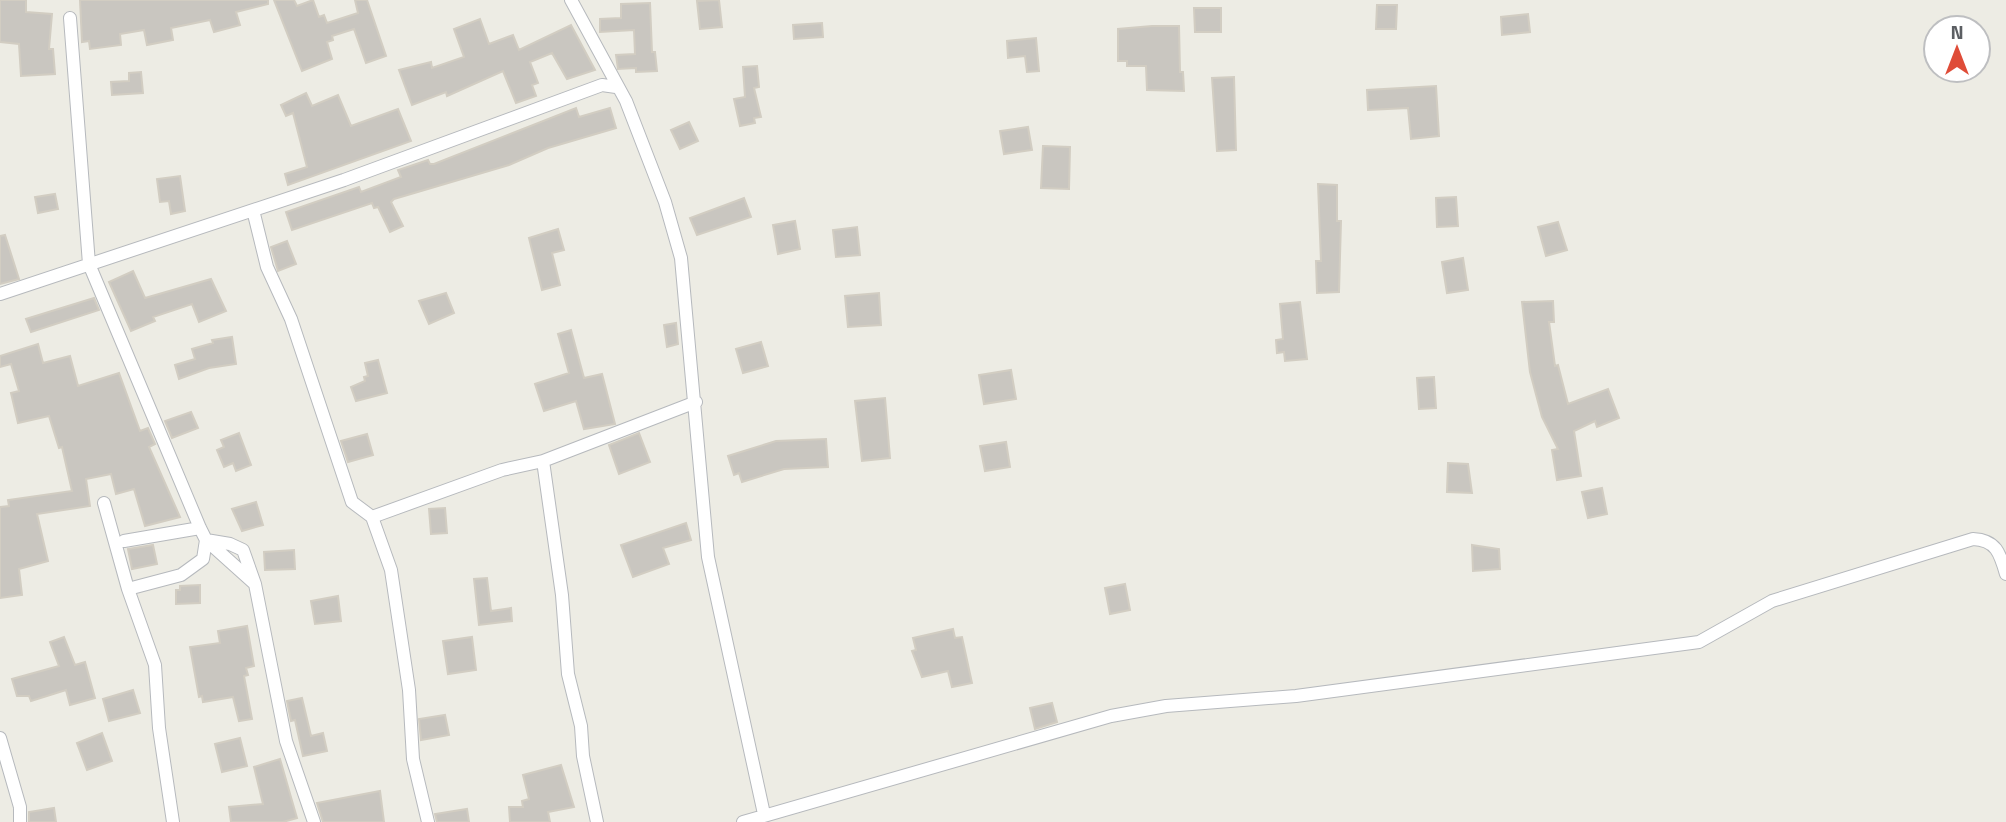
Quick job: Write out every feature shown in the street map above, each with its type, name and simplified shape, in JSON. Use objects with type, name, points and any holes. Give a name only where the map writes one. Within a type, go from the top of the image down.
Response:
[{"type":"street","points":[[571,0],[626,102],[665,202],[681,258],[708,557],[764,814]]},
{"type":"street","points":[[70,18],[89,264],[203,534],[203,559],[181,575],[128,589]]},
{"type":"street","points":[[0,294],[344,180],[603,85],[616,87]]},
{"type":"street","points":[[253,210],[267,267],[291,319],[352,502],[372,516],[391,570],[409,690],[413,759],[428,822]]},
{"type":"street","points":[[372,516],[502,470],[543,461],[696,402]]},
{"type":"street","points":[[543,461],[562,595],[568,674],[581,726],[583,756],[597,822]]},
{"type":"street","points":[[104,503],[128,589],[155,665],[159,728],[173,822]]},
{"type":"street","points":[[124,541],[203,534],[255,584],[286,741],[314,822]]},
{"type":"street","points":[[743,822],[1111,716],[1166,706],[1296,696],[1699,642],[1719,634],[1772,601],[1973,539],[1986,540],[1995,545],[2006,574]]},
{"type":"street","points":[[0,738],[20,807],[20,822]]},
{"type":"building","points":[[0,0],[26,0],[26,12],[52,14],[49,49],[53,49],[55,74],[21,76],[19,44],[0,42]]},
{"type":"building","points":[[80,0],[268,0],[268,4],[236,12],[240,25],[214,32],[210,20],[171,28],[173,40],[147,45],[144,30],[120,34],[121,45],[90,49],[89,41],[82,42]]},
{"type":"building","points":[[274,0],[294,0],[297,6],[313,0],[319,17],[324,15],[327,23],[358,13],[355,0],[367,0],[386,56],[366,63],[354,29],[332,36],[333,40],[327,42],[332,59],[302,71]]},
{"type":"building","points":[[719,0],[722,27],[700,29],[697,1]]},
{"type":"building","points":[[650,3],[652,52],[655,52],[657,71],[618,69],[616,55],[635,54],[634,30],[600,32],[600,19],[621,18],[621,4]]},
{"type":"building","points":[[1377,5],[1397,5],[1396,29],[1376,29]]},
{"type":"building","points":[[1194,8],[1221,8],[1221,32],[1195,32]]},
{"type":"building","points":[[1528,14],[1530,32],[1502,35],[1501,17]]},
{"type":"building","points":[[480,19],[489,44],[513,35],[519,50],[571,25],[595,70],[567,79],[552,53],[530,62],[538,83],[532,85],[536,96],[516,103],[503,71],[447,96],[446,92],[412,105],[399,70],[431,62],[432,68],[464,57],[454,29]]},
{"type":"building","points":[[822,23],[823,37],[794,39],[793,25]]},
{"type":"building","points":[[1179,26],[1180,72],[1183,72],[1184,91],[1147,90],[1146,66],[1127,66],[1127,61],[1118,61],[1118,29]]},
{"type":"building","points":[[1036,38],[1039,71],[1027,72],[1025,56],[1008,58],[1007,41]]},
{"type":"building","points":[[757,66],[759,87],[754,88],[761,117],[754,118],[755,123],[740,126],[734,99],[745,97],[743,67]]},
{"type":"building","points":[[141,72],[143,93],[112,95],[111,82],[129,81],[129,73]]},
{"type":"building","points":[[1234,77],[1236,150],[1217,151],[1212,78]]},
{"type":"building","points":[[1436,86],[1439,136],[1411,139],[1408,108],[1368,110],[1367,90]]},
{"type":"building","points":[[306,93],[312,106],[338,95],[351,126],[398,109],[411,141],[288,185],[285,174],[307,167],[293,113],[286,116],[281,105]]},
{"type":"building","points":[[576,108],[579,117],[610,108],[616,128],[548,148],[509,165],[394,199],[391,202],[403,226],[390,232],[378,207],[374,208],[372,203],[292,230],[286,212],[359,187],[361,192],[401,177],[398,170],[428,160],[430,164],[434,164]]},
{"type":"building","points":[[689,122],[698,141],[680,149],[671,130]]},
{"type":"building","points":[[1028,127],[1032,150],[1004,154],[1000,131]]},
{"type":"building","points":[[1043,146],[1070,147],[1069,189],[1041,188]]},
{"type":"building","points":[[180,176],[185,211],[171,214],[169,201],[160,202],[157,179]]},
{"type":"building","points":[[1318,184],[1337,185],[1337,221],[1341,221],[1339,292],[1317,293],[1316,261],[1321,261]]},
{"type":"building","points":[[55,194],[58,209],[38,213],[35,197]]},
{"type":"building","points":[[1456,197],[1458,226],[1437,227],[1436,198]]},
{"type":"building","points":[[744,198],[751,217],[697,235],[690,218]]},
{"type":"building","points":[[795,221],[800,249],[778,254],[773,225]]},
{"type":"building","points":[[1558,222],[1567,250],[1546,256],[1538,227]]},
{"type":"building","points":[[857,227],[860,255],[836,257],[833,230]]},
{"type":"building","points":[[558,229],[564,250],[552,253],[560,285],[542,290],[529,238]]},
{"type":"building","points":[[5,235],[19,279],[0,284],[0,236]]},
{"type":"building","points":[[287,241],[296,264],[278,271],[271,247]]},
{"type":"building","points":[[1463,258],[1468,290],[1447,293],[1442,262]]},
{"type":"building","points":[[133,271],[145,298],[211,279],[226,311],[199,322],[192,304],[153,317],[155,321],[131,331],[109,282]]},
{"type":"building","points":[[446,293],[454,313],[429,324],[419,301]]},
{"type":"building","points":[[879,293],[881,325],[848,327],[845,296]]},
{"type":"building","points":[[94,298],[99,310],[31,332],[26,319]]},
{"type":"building","points":[[1553,301],[1554,322],[1549,322],[1555,366],[1558,365],[1568,404],[1608,389],[1619,418],[1597,427],[1595,421],[1574,431],[1581,476],[1557,480],[1552,450],[1558,449],[1542,417],[1530,372],[1522,302]]},
{"type":"building","points":[[1300,302],[1307,359],[1285,361],[1284,352],[1277,353],[1276,340],[1283,339],[1280,304]]},
{"type":"building","points":[[676,323],[678,344],[667,347],[664,325]]},
{"type":"building","points":[[571,330],[584,378],[602,374],[615,424],[584,429],[576,401],[544,411],[535,384],[569,373],[558,334]]},
{"type":"building","points":[[232,337],[236,364],[209,368],[179,379],[175,365],[195,359],[192,349],[213,343],[212,340]]},
{"type":"building","points":[[761,342],[768,366],[743,373],[736,349]]},
{"type":"building","points":[[38,344],[43,363],[70,356],[78,386],[119,373],[140,431],[148,428],[155,444],[149,447],[180,517],[145,526],[134,489],[116,494],[111,474],[86,479],[90,506],[37,514],[48,561],[19,569],[22,595],[0,598],[0,507],[9,506],[8,500],[72,491],[62,447],[59,448],[49,416],[18,423],[11,393],[19,391],[11,364],[0,367],[0,356]]},
{"type":"building","points":[[378,360],[387,393],[356,401],[351,387],[365,381],[364,377],[368,376],[365,363]]},
{"type":"building","points":[[1011,370],[1016,399],[984,404],[979,375]]},
{"type":"building","points":[[1434,377],[1436,408],[1419,409],[1417,378]]},
{"type":"building","points":[[885,398],[890,458],[862,461],[855,401]]},
{"type":"building","points":[[191,412],[198,428],[172,438],[165,421]]},
{"type":"building","points":[[239,433],[251,465],[236,471],[233,463],[224,467],[217,450],[224,447],[221,440]]},
{"type":"building","points":[[639,433],[650,462],[619,474],[609,445]]},
{"type":"building","points":[[367,434],[373,455],[348,462],[341,441]]},
{"type":"building","points":[[826,439],[828,467],[784,469],[742,482],[739,473],[734,475],[728,456],[776,441]]},
{"type":"building","points":[[1006,442],[1010,467],[985,471],[980,446]]},
{"type":"building","points":[[1448,463],[1468,464],[1472,493],[1447,492]]},
{"type":"building","points":[[1602,488],[1607,514],[1588,518],[1582,492]]},
{"type":"building","points":[[256,502],[263,525],[242,531],[232,509]]},
{"type":"building","points":[[445,508],[447,533],[431,534],[429,509]]},
{"type":"building","points":[[686,523],[691,540],[663,548],[669,564],[633,577],[621,545]]},
{"type":"building","points":[[153,545],[157,564],[132,569],[128,549]]},
{"type":"building","points":[[1472,545],[1499,549],[1500,569],[1473,571]]},
{"type":"building","points":[[294,550],[295,569],[265,570],[264,552]]},
{"type":"building","points":[[487,578],[491,611],[511,608],[512,621],[479,625],[474,579]]},
{"type":"building","points":[[1125,584],[1130,610],[1110,614],[1105,588]]},
{"type":"building","points":[[200,585],[200,603],[176,604],[176,590],[180,590],[180,586]]},
{"type":"building","points":[[338,596],[341,621],[315,624],[311,601]]},
{"type":"building","points":[[247,626],[254,666],[246,668],[248,675],[244,676],[252,719],[239,721],[233,697],[203,702],[202,696],[199,697],[190,647],[220,643],[218,631]]},
{"type":"building","points":[[953,629],[955,638],[962,637],[972,683],[952,687],[948,671],[922,677],[912,651],[916,650],[913,638]]},
{"type":"building","points":[[64,637],[75,665],[85,662],[95,698],[70,705],[66,690],[31,701],[29,696],[17,696],[12,679],[59,666],[50,642]]},
{"type":"building","points":[[472,637],[476,670],[448,674],[443,641]]},
{"type":"building","points":[[133,690],[140,713],[109,721],[103,699]]},
{"type":"building","points":[[302,698],[311,736],[323,733],[327,751],[303,756],[295,720],[291,721],[287,701]]},
{"type":"building","points":[[1052,703],[1057,722],[1035,729],[1030,708]]},
{"type":"building","points":[[445,715],[449,735],[421,740],[419,719]]},
{"type":"building","points":[[102,733],[112,761],[87,770],[77,743]]},
{"type":"building","points":[[240,738],[247,766],[222,772],[215,744]]},
{"type":"building","points":[[280,759],[297,818],[283,822],[231,822],[229,807],[263,804],[254,767]]},
{"type":"building","points":[[561,765],[574,807],[548,812],[550,822],[510,822],[509,807],[523,807],[522,801],[529,799],[523,775]]},
{"type":"building","points":[[380,791],[384,822],[323,822],[317,803]]},
{"type":"building","points":[[54,808],[56,822],[29,822],[29,812]]},
{"type":"building","points":[[467,809],[469,822],[437,822],[435,814]]}]
